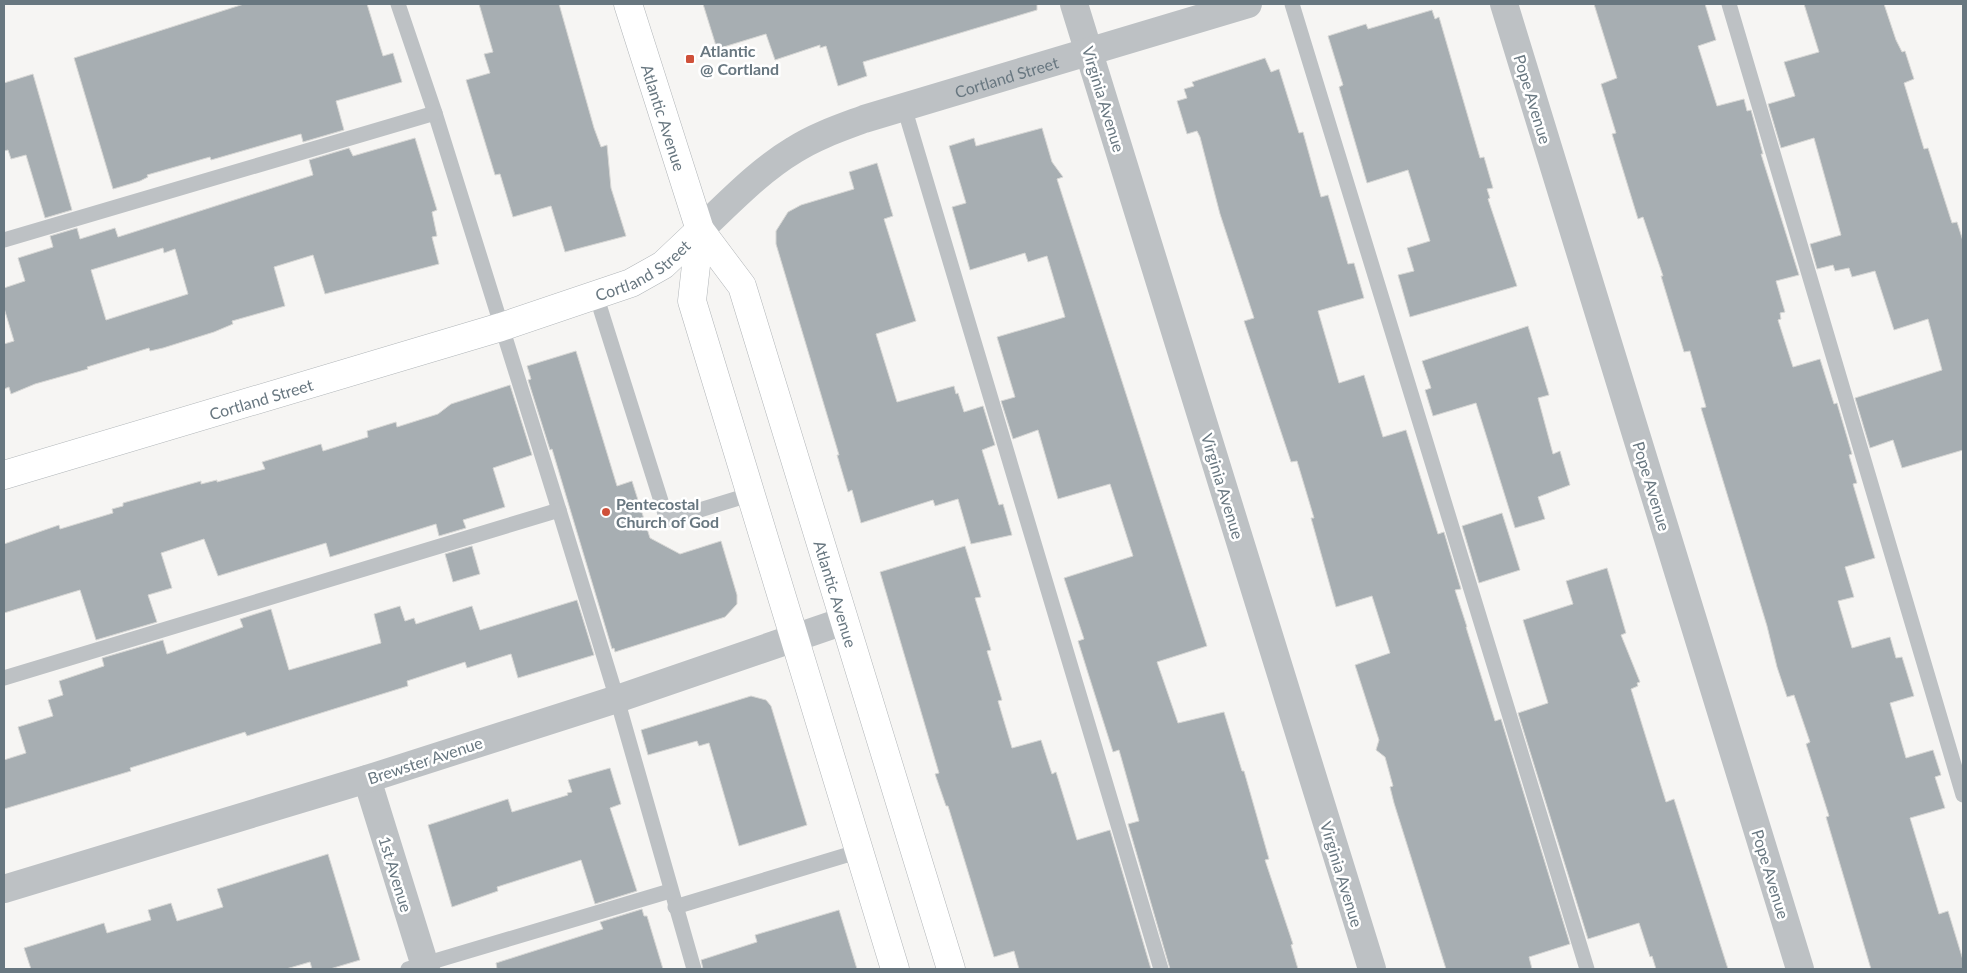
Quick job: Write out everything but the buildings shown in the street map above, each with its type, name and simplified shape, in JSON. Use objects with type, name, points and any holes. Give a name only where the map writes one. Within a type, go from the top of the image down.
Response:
[{"type":"main road","name":"Atlantic Avenue","points":[[628,4],[700,230],[742,286],[951,969]]},
{"type":"main road","name":"Atlantic Avenue","points":[[700,230],[692,301],[896,969]]},
{"type":"main road","name":"Cortland Street","points":[[4,475],[501,327],[631,283],[663,265],[700,230]]},
{"type":"street","name":"Virginia Avenue","points":[[1074,4],[1372,969]]},
{"type":"street","name":"Cortland Street","points":[[700,230],[764,171],[794,150],[826,133],[904,107],[1248,4]]},
{"type":"street","name":"Pope Avenue","points":[[1504,4],[1800,969]]},
{"type":"street","name":"Brewster Avenue","points":[[4,889],[366,779],[617,699],[844,621]]},
{"type":"street","name":"1st Avenue","points":[[366,779],[419,968]]},
{"type":"lane","points":[[398,4],[435,113],[617,699],[670,891],[694,969]]},
{"type":"lane","points":[[1292,4],[1587,969]]},
{"type":"lane","points":[[1729,4],[1963,795]]},
{"type":"lane","points":[[904,107],[1161,969]]},
{"type":"lane","points":[[4,240],[435,113]]},
{"type":"lane","points":[[596,295],[667,520],[752,494]]},
{"type":"lane","points":[[4,678],[559,510]]},
{"type":"lane","points":[[675,908],[860,851]]},
{"type":"lane","points":[[419,968],[670,891]]},
{"type":"place","name":"Atlantic @ Cortland","points":[[690,59]]},
{"type":"place","name":"Pentecostal Church of God","points":[[606,512]]}]
